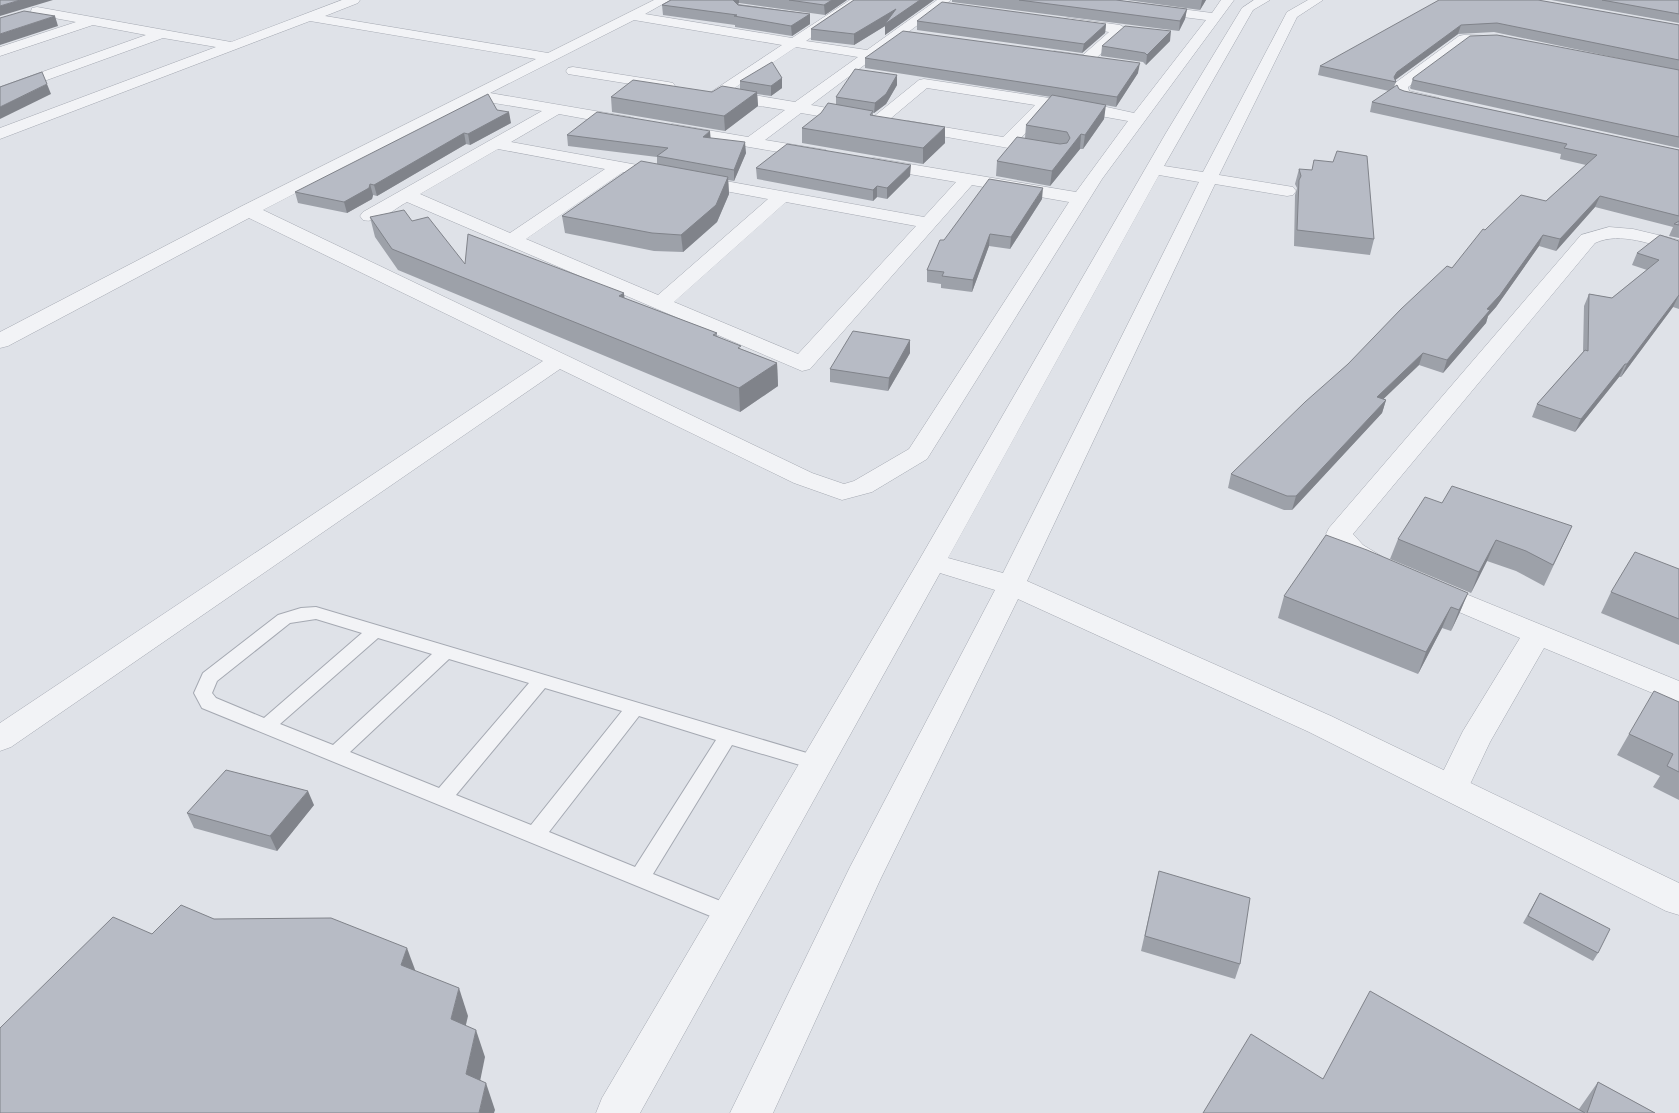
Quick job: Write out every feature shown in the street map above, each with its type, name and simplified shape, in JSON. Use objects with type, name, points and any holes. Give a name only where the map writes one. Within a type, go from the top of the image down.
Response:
[{"type":"street","points":[[0,134],[354,0]]},
{"type":"street","points":[[0,341],[248,210],[664,0]]},
{"type":"street","points":[[716,94],[796,43],[858,0]]},
{"type":"street","points":[[1082,0],[1215,17]]},
{"type":"street","points":[[248,210],[803,478],[842,492],[863,487],[918,454],[1080,198],[1228,0]]},
{"type":"street","points":[[617,1113],[818,763],[1154,169],[1248,8],[1264,0]]},
{"type":"street","points":[[750,1113],[863,878],[1011,585],[1209,178],[1292,14],[1317,0]]},
{"type":"street","points":[[63,3],[32,12],[232,46]]},
{"type":"street","points":[[751,142],[899,32],[946,4]]},
{"type":"street","points":[[631,16],[869,55]]},
{"type":"street","points":[[309,17],[550,57]]},
{"type":"street","points":[[705,28],[722,18]]},
{"type":"street","points":[[808,19],[827,22]]},
{"type":"street","points":[[1055,20],[1137,31]]},
{"type":"street","points":[[0,52],[93,21]]},
{"type":"street","points":[[1086,60],[1120,28]]},
{"type":"street","points":[[899,32],[918,35]]},
{"type":"street","points":[[0,92],[163,34]]},
{"type":"street","points":[[1450,104],[1402,94],[1400,86],[1464,39],[1494,38],[1514,42]]},
{"type":"street","points":[[26,43],[53,48]]},
{"type":"street","points":[[71,52],[98,57]]},
{"type":"street","points":[[1039,53],[1103,62]]},
{"type":"street","points":[[573,71],[799,107],[1059,152]]},
{"type":"street","points":[[843,74],[866,75]]},
{"type":"street","points":[[905,80],[1138,118]]},
{"type":"street","points":[[878,121],[924,83]]},
{"type":"street","points":[[474,95],[836,157]]},
{"type":"street","points":[[1007,143],[1046,102]]},
{"type":"street","points":[[369,216],[558,109]]},
{"type":"street","points":[[496,144],[929,223]]},
{"type":"street","points":[[855,160],[1080,198]]},
{"type":"street","points":[[512,240],[620,167]]},
{"type":"street","points":[[1154,169],[1287,191]]},
{"type":"street","points":[[406,195],[802,364],[968,179]]},
{"type":"street","points":[[661,304],[782,196]]},
{"type":"street","points":[[1679,246],[1621,232],[1598,233],[1588,239],[1339,534],[1353,551],[1370,563],[1679,693]]},
{"type":"street","points":[[0,739],[558,360]]},
{"type":"street","points":[[932,562],[1011,585],[1320,724],[1679,900]]},
{"type":"street","points":[[1452,788],[1474,740],[1538,633]]},
{"type":"lane","points":[[730,915],[209,703],[202,693],[209,678],[284,619],[301,614],[316,613],[818,763]]},
{"type":"lane","points":[[265,726],[375,631]]},
{"type":"lane","points":[[335,755],[445,652]]},
{"type":"lane","points":[[442,798],[541,681]]},
{"type":"lane","points":[[534,836],[635,708]]},
{"type":"lane","points":[[639,878],[728,736]]},
{"type":"building","points":[[0,0],[20,0],[0,6]]},
{"type":"building","points":[[671,0],[733,0],[738,5],[810,14],[791,26],[734,16],[737,15],[662,5]]},
{"type":"building","points":[[789,0],[832,0],[824,5]]},
{"type":"building","points":[[854,0],[920,0],[885,24],[896,9],[854,34],[811,29]]},
{"type":"building","points":[[1019,0],[1116,0],[1187,9],[1180,21]]},
{"type":"building","points":[[1439,0],[1538,0],[1679,25],[1679,60],[1497,23],[1461,25],[1397,72],[1394,77],[1396,82],[1320,66]]},
{"type":"building","points":[[1602,0],[1679,0],[1679,14]]},
{"type":"building","points":[[942,2],[1106,24],[1084,44],[917,21]]},
{"type":"building","points":[[24,11],[55,16],[0,34],[0,18]]},
{"type":"building","points":[[1125,26],[1171,31],[1147,55],[1145,53],[1102,46]]},
{"type":"building","points":[[903,31],[1140,63],[1117,97],[865,58]]},
{"type":"building","points":[[1497,35],[1679,70],[1679,137],[1413,80],[1413,78],[1470,36]]},
{"type":"building","points":[[772,62],[782,78],[771,86],[740,81]]},
{"type":"building","points":[[855,69],[897,75],[886,94],[875,103],[836,97]]},
{"type":"building","points":[[42,72],[47,84],[0,107],[0,87]]},
{"type":"building","points":[[633,80],[712,92],[722,86],[757,92],[724,116],[611,97]]},
{"type":"building","points":[[1397,85],[1399,89],[1404,91],[1679,150],[1679,216],[1600,196],[1560,239],[1543,235],[1500,295],[1487,309],[1490,310],[1447,360],[1423,353],[1377,397],[1386,400],[1296,496],[1287,496],[1231,474],[1305,402],[1348,364],[1401,309],[1447,266],[1452,268],[1483,229],[1485,230],[1521,195],[1546,201],[1597,155],[1564,148],[1567,144],[1372,102]]},
{"type":"building","points":[[488,94],[497,110],[509,112],[468,134],[464,133],[374,185],[370,184],[369,188],[344,202],[295,192]]},
{"type":"building","points":[[1052,95],[1106,105],[1085,135],[1081,134],[1052,171],[997,161],[1017,137],[1060,144],[1067,143],[1070,138],[1067,132],[1026,125]]},
{"type":"building","points":[[828,103],[873,111],[870,115],[945,127],[923,148],[802,128],[821,113]]},
{"type":"building","points":[[597,112],[710,131],[703,137],[745,142],[734,170],[657,156],[668,148],[567,135]]},
{"type":"building","points":[[787,144],[911,165],[887,188],[877,186],[873,190],[756,168]]},
{"type":"building","points":[[1337,151],[1367,156],[1374,239],[1297,230],[1299,180],[1301,176],[1299,169],[1312,170],[1314,160],[1333,162]]},
{"type":"building","points":[[641,161],[728,177],[716,205],[681,235],[652,233],[562,216]]},
{"type":"building","points":[[989,179],[1043,188],[1011,237],[990,234],[973,280],[942,276],[944,272],[927,270],[940,240],[944,240]]},
{"type":"building","points":[[404,210],[412,221],[428,217],[465,264],[468,234],[624,293],[619,296],[717,333],[713,335],[741,346],[738,348],[777,363],[739,388],[392,249],[370,217]]},
{"type":"building","points":[[1660,235],[1679,241],[1679,295],[1627,364],[1625,364],[1581,419],[1537,404],[1585,350],[1588,351],[1589,294],[1612,298],[1659,260],[1637,253]]},
{"type":"building","points":[[853,331],[910,340],[889,378],[830,369]]},
{"type":"building","points":[[1452,486],[1572,526],[1553,565],[1526,551],[1496,540],[1479,572],[1398,539],[1425,497],[1442,503]]},
{"type":"building","points":[[1326,535],[1367,550],[1468,593],[1459,610],[1451,607],[1426,652],[1284,596]]},
{"type":"building","points":[[1635,552],[1679,569],[1679,619],[1611,592]]},
{"type":"building","points":[[1654,691],[1679,702],[1679,772],[1667,766],[1673,754],[1629,734]]},
{"type":"building","points":[[226,770],[308,791],[270,836],[187,813]]},
{"type":"building","points":[[1159,871],[1250,898],[1240,964],[1145,936]]},
{"type":"building","points":[[1540,893],[1610,929],[1598,953],[1528,916]]},
{"type":"building","points":[[181,905],[214,919],[331,918],[407,948],[401,965],[459,988],[451,1019],[476,1030],[466,1074],[486,1083],[479,1113],[0,1113],[0,1028],[113,917],[152,934]]},
{"type":"building","points":[[1370,991],[1585,1113],[1203,1113],[1251,1034],[1323,1079]]},
{"type":"building","points":[[1598,1082],[1655,1113],[1587,1113]]}]
